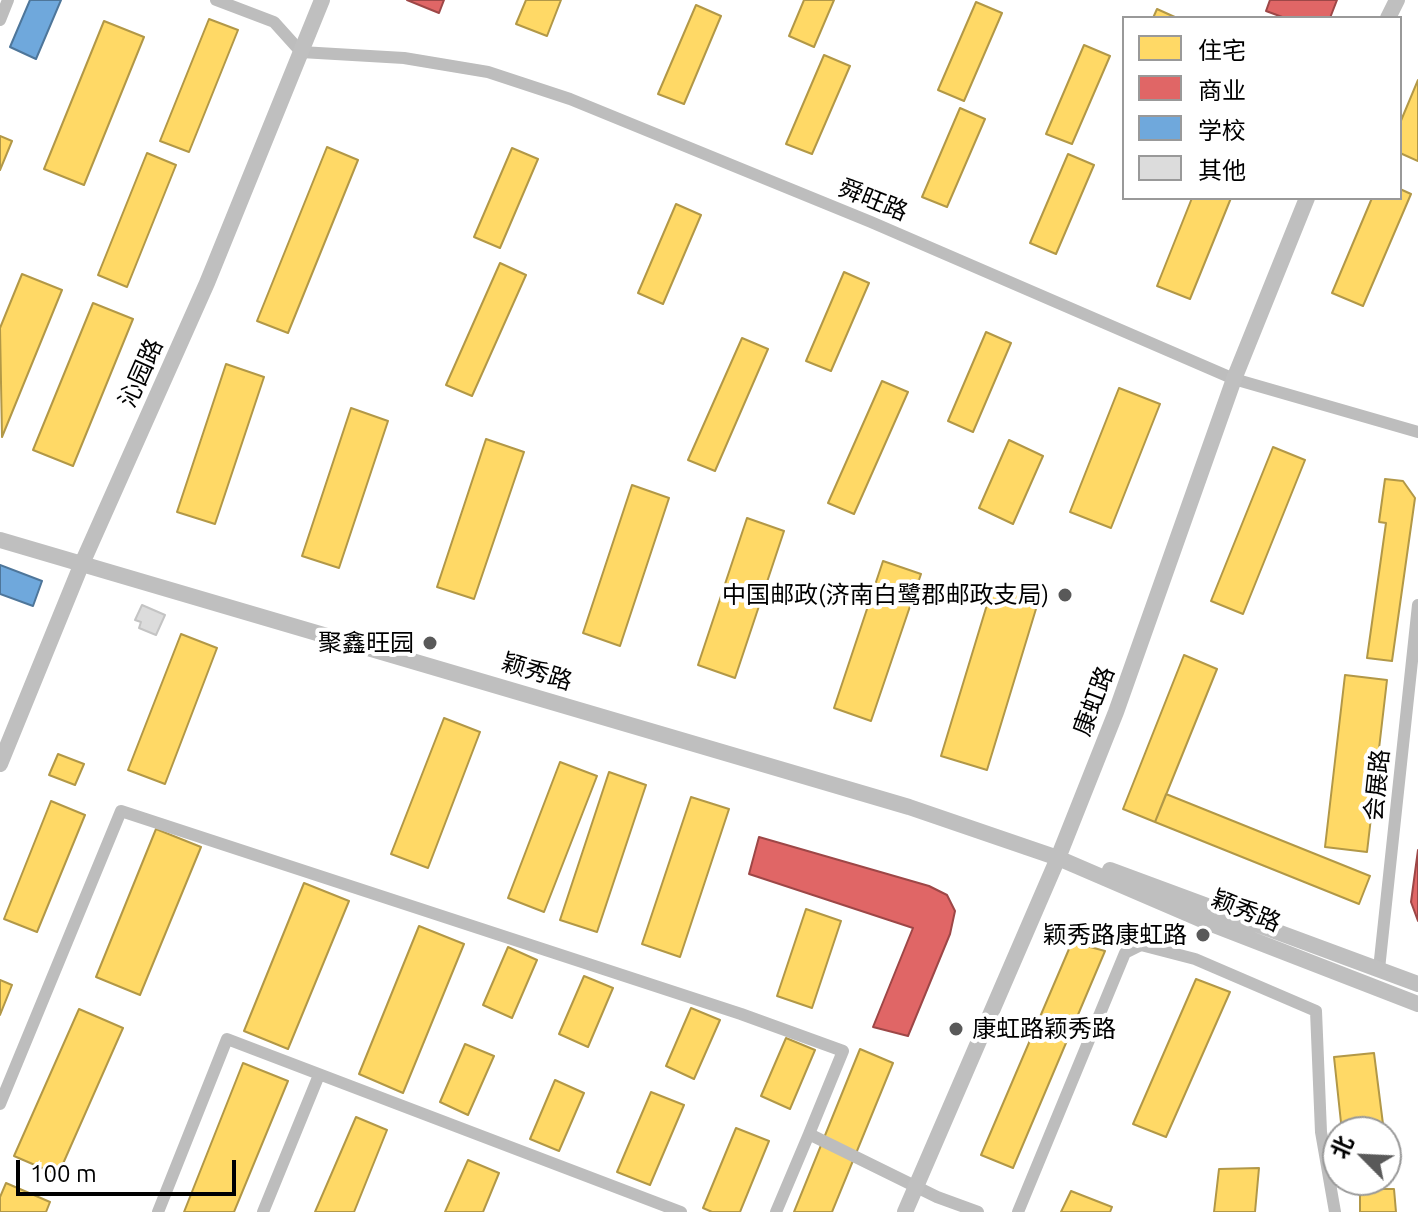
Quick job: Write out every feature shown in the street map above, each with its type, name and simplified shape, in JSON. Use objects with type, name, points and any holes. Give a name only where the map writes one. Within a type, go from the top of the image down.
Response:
[{"type":"main road","name":"沁园路","points":[[0,764],[82,565],[207,283],[322,0]]},
{"type":"main road","name":"康虹路","points":[[905,1212],[1058,858],[1116,712],[1234,379],[1306,200]]},
{"type":"main road","name":"颖秀路","points":[[0,540],[909,807],[1058,858],[1209,923],[1418,1004]]},
{"type":"main road","name":"颖秀路","points":[[1058,858],[1121,872],[1418,984]]},
{"type":"street","points":[[0,20],[8,0]]},
{"type":"street","points":[[216,0],[274,22],[301,52]]},
{"type":"street","name":"舜旺路","points":[[301,52],[404,58],[488,72],[570,99],[871,222],[1234,379],[1418,432]]},
{"type":"street","name":"会展路","points":[[1379,969],[1418,605]]},
{"type":"street","points":[[0,1104],[121,811],[741,1014],[843,1051],[776,1212]]},
{"type":"street","points":[[1018,1212],[1125,953],[1141,945],[1195,959],[1316,1011],[1321,1132],[1335,1212]]},
{"type":"street","points":[[158,1212],[227,1039],[681,1212]]},
{"type":"street","points":[[263,1212],[319,1075]]},
{"type":"street","points":[[809,1134],[978,1212]]},
{"type":"building: 住宅","points":[[526,0],[561,0],[547,36],[516,24]]},
{"type":"building: 住宅","points":[[804,0],[834,0],[814,47],[789,36]]},
{"type":"building: 住宅","points":[[976,2],[1002,13],[964,101],[938,90]]},
{"type":"building: 住宅","points":[[696,5],[721,16],[684,104],[658,94]]},
{"type":"building: 住宅","points":[[1157,9],[1173,16],[1154,16]]},
{"type":"building: 住宅","points":[[209,19],[238,30],[189,152],[160,141]]},
{"type":"building: 住宅","points":[[104,21],[144,37],[84,185],[44,169]]},
{"type":"building: 住宅","points":[[1084,45],[1110,56],[1072,144],[1046,134]]},
{"type":"building: 住宅","points":[[824,55],[850,66],[812,154],[786,144]]},
{"type":"building: 住宅","points":[[1418,80],[1418,161],[1402,154],[1402,118]]},
{"type":"building: 住宅","points":[[960,108],[985,119],[947,207],[922,197]]},
{"type":"building: 住宅","points":[[0,136],[12,141],[0,170]]},
{"type":"building: 住宅","points":[[327,147],[358,160],[288,333],[257,321]]},
{"type":"building: 住宅","points":[[512,148],[538,159],[500,248],[474,237]]},
{"type":"building: 住宅","points":[[147,153],[176,165],[127,287],[98,275]]},
{"type":"building: 住宅","points":[[1068,154],[1094,165],[1056,254],[1030,243]]},
{"type":"building: 住宅","points":[[1402,190],[1411,194],[1363,306],[1332,293],[1371,200],[1402,200]]},
{"type":"building: 住宅","points":[[1191,200],[1230,200],[1190,299],[1157,286]]},
{"type":"building: 住宅","points":[[676,204],[701,215],[663,304],[638,293]]},
{"type":"building: 住宅","points":[[500,263],[526,275],[472,396],[446,385]]},
{"type":"building: 住宅","points":[[844,272],[869,283],[831,371],[806,361]]},
{"type":"building: 住宅","points":[[22,274],[62,290],[2,437],[0,328]]},
{"type":"building: 住宅","points":[[93,303],[133,319],[73,466],[33,450]]},
{"type":"building: 住宅","points":[[986,332],[1011,343],[973,432],[948,421]]},
{"type":"building: 住宅","points":[[742,338],[768,349],[715,471],[688,460]]},
{"type":"building: 住宅","points":[[226,364],[264,377],[215,524],[177,512]]},
{"type":"building: 住宅","points":[[882,381],[908,392],[854,514],[828,503]]},
{"type":"building: 住宅","points":[[1119,388],[1160,404],[1111,528],[1070,512]]},
{"type":"building: 住宅","points":[[351,408],[388,421],[339,568],[302,556]]},
{"type":"building: 住宅","points":[[486,439],[524,452],[474,599],[437,587]]},
{"type":"building: 住宅","points":[[1009,440],[1043,456],[1013,524],[979,508]]},
{"type":"building: 住宅","points":[[1273,447],[1305,460],[1243,614],[1211,601]]},
{"type":"building: 住宅","points":[[1385,479],[1403,481],[1415,498],[1392,661],[1367,658],[1386,523],[1379,522]]},
{"type":"building: 住宅","points":[[632,485],[669,498],[620,646],[583,633]]},
{"type":"building: 住宅","points":[[747,518],[784,531],[735,678],[698,665]]},
{"type":"building: 住宅","points":[[883,561],[921,574],[871,721],[834,708]]},
{"type":"building: 住宅","points":[[993,585],[1039,599],[987,770],[941,756]]},
{"type":"building: 住宅","points":[[181,634],[217,648],[165,784],[128,770]]},
{"type":"building: 住宅","points":[[1184,655],[1217,669],[1155,822],[1123,809]]},
{"type":"building: 住宅","points":[[1345,675],[1387,680],[1367,852],[1325,847]]},
{"type":"building: 住宅","points":[[444,718],[480,732],[428,868],[391,854]]},
{"type":"building: 住宅","points":[[58,754],[84,764],[75,785],[49,775]]},
{"type":"building: 住宅","points":[[560,762],[597,776],[544,912],[508,898]]},
{"type":"building: 住宅","points":[[609,772],[646,785],[597,932],[560,920]]},
{"type":"building: 住宅","points":[[1166,794],[1370,876],[1359,904],[1155,822]]},
{"type":"building: 住宅","points":[[691,797],[729,809],[680,957],[642,944]]},
{"type":"building: 住宅","points":[[51,801],[85,815],[37,932],[4,919]]},
{"type":"building: 住宅","points":[[156,829],[201,847],[140,995],[96,977]]},
{"type":"building: 住宅","points":[[304,883],[349,901],[288,1049],[244,1031]]},
{"type":"building: 住宅","points":[[806,909],[841,921],[812,1008],[777,996]]},
{"type":"building: 住宅","points":[[419,926],[464,944],[403,1093],[359,1074]]},
{"type":"building: 住宅","points":[[1072,942],[1105,951],[1013,1168],[981,1155]]},
{"type":"building: 住宅","points":[[508,947],[537,960],[512,1018],[483,1005]]},
{"type":"building: 住宅","points":[[584,976],[613,988],[588,1047],[559,1034]]},
{"type":"building: 住宅","points":[[1196,979],[1230,992],[1166,1137],[1133,1124]]},
{"type":"building: 住宅","points":[[0,980],[12,985],[0,1015]]},
{"type":"building: 住宅","points":[[691,1008],[720,1020],[694,1079],[666,1066]]},
{"type":"building: 住宅","points":[[79,1009],[123,1028],[58,1175],[14,1156]]},
{"type":"building: 住宅","points":[[786,1038],[815,1050],[790,1109],[761,1096]]},
{"type":"building: 住宅","points":[[465,1044],[494,1056],[468,1115],[440,1102]]},
{"type":"building: 住宅","points":[[860,1049],[893,1063],[832,1212],[794,1212]]},
{"type":"building: 住宅","points":[[1374,1053],[1382,1116],[1340,1116],[1334,1057]]},
{"type":"building: 住宅","points":[[243,1063],[288,1081],[234,1212],[184,1212]]},
{"type":"building: 住宅","points":[[555,1080],[584,1093],[559,1151],[530,1139]]},
{"type":"building: 住宅","points":[[651,1092],[684,1105],[650,1185],[617,1172]]},
{"type":"building: 住宅","points":[[356,1117],[387,1130],[354,1212],[315,1212]]},
{"type":"building: 住宅","points":[[736,1128],[769,1141],[740,1212],[712,1212],[703,1208]]},
{"type":"building: 住宅","points":[[468,1160],[499,1173],[483,1212],[445,1212]]},
{"type":"building: 住宅","points":[[1259,1168],[1255,1212],[1214,1212],[1219,1169]]},
{"type":"building: 住宅","points":[[6,1183],[50,1202],[46,1212],[0,1212],[0,1197]]},
{"type":"building: 住宅","points":[[1071,1191],[1112,1207],[1110,1212],[1061,1212]]},
{"type":"building: 住宅","points":[[1360,1196],[1395,1196],[1396,1212],[1360,1212]]},
{"type":"building: 商业","points":[[407,0],[444,0],[439,13]]},
{"type":"building: 商业","points":[[1270,0],[1337,0],[1331,16],[1280,16],[1266,11]]},
{"type":"building: 商业","points":[[759,837],[929,886],[947,895],[955,911],[950,934],[908,1036],[873,1027],[913,928],[749,874]]},
{"type":"building: 商业","points":[[1418,850],[1418,921],[1411,902]]},
{"type":"building: 学校","points":[[30,0],[61,0],[36,59],[10,47]]},
{"type":"building: 学校","points":[[0,565],[42,581],[33,606],[0,594]]},
{"type":"building: 其他","points":[[142,605],[165,615],[156,635],[139,628],[141,622],[135,620]]},
{"type":"place","name":"中国邮政(济南白鹭郡邮政支局)","points":[[1065,595]]},
{"type":"place","name":"聚鑫旺园","points":[[430,643]]},
{"type":"place","name":"颖秀路康虹路","points":[[1203,935]]},
{"type":"place","name":"康虹路颖秀路","points":[[956,1029]]}]
